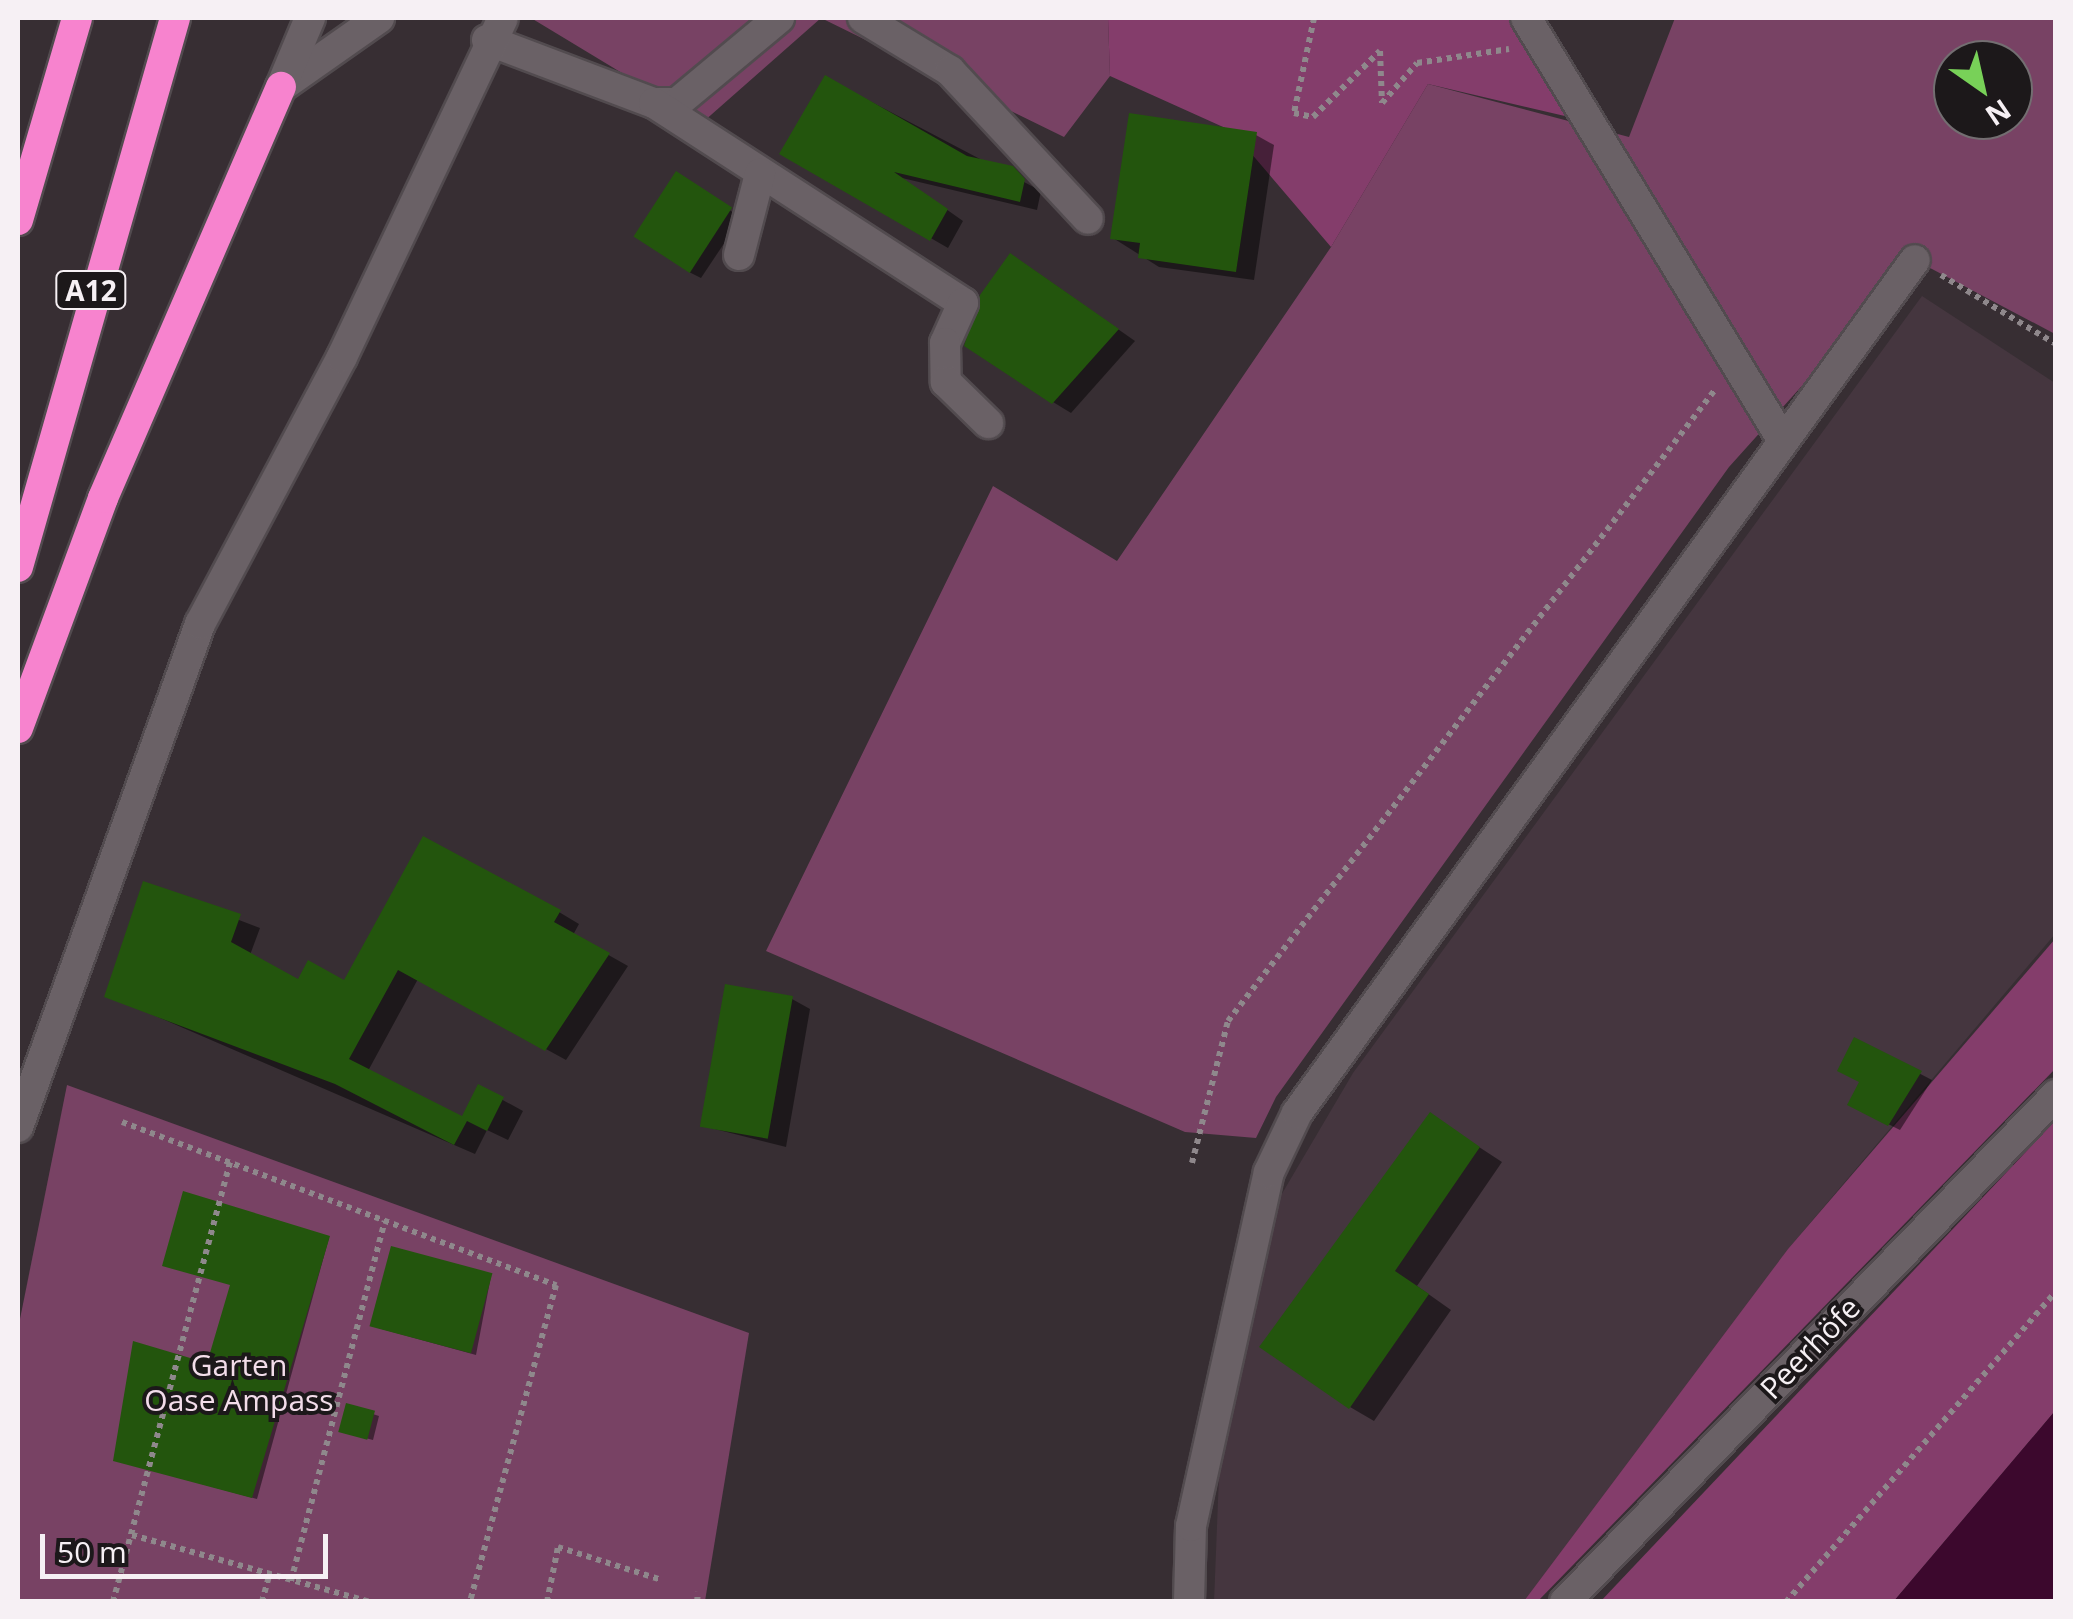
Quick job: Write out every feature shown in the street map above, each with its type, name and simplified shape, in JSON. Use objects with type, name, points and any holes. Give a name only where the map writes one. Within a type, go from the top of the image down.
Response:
[{"type":"highway","points":[[18,220],[77,18]]},
{"type":"highway","name":"A12","points":[[18,566],[175,18]]},
{"type":"highway","points":[[18,728],[103,498],[280,87]]},
{"type":"street","points":[[280,87],[310,18]]},
{"type":"street","points":[[280,87],[379,18]]},
{"type":"street","points":[[654,103],[677,103],[779,18]]},
{"type":"street","points":[[863,18],[950,72],[1088,219]]},
{"type":"street","points":[[18,1127],[200,624],[342,357],[495,29],[654,103],[760,174],[792,185],[963,303],[945,342],[946,382],[988,423]]},
{"type":"street","points":[[1534,29],[1783,440]]},
{"type":"street","points":[[739,254],[760,174]]},
{"type":"street","points":[[1189,1602],[1191,1526],[1269,1172],[1331,1061],[1915,260]]},
{"type":"street","name":"Peerhöfe","points":[[1564,1602],[2056,1094]]},
{"type":"path","points":[[1314,18],[1294,113],[1312,117],[1380,52],[1382,103],[1417,63],[1534,29]]},
{"type":"path","points":[[1915,260],[2056,344]]},
{"type":"path","points":[[1192,1163],[1228,1021],[1736,362]]},
{"type":"path","points":[[122,1122],[556,1285],[470,1602]]},
{"type":"path","points":[[113,1602],[230,1162]]},
{"type":"path","points":[[291,1581],[385,1221]]},
{"type":"path","points":[[1786,1602],[2056,1291]]},
{"type":"path","points":[[132,1534],[371,1602]]},
{"type":"path","points":[[547,1602],[558,1546],[659,1579]]},
{"type":"path","points":[[262,1602],[269,1575]]},
{"type":"shaded area","points":[[1108,18],[1515,18],[1582,120],[1428,84],[1331,247],[1232,131],[1110,76]]},
{"type":"shaded area","points":[[1922,296],[2055,383],[2055,934],[1788,1249],[1524,1601],[1214,1602],[1220,1450],[1270,1214],[1353,1073]]},
{"type":"shaded area","points":[[2055,939],[2055,1069],[1538,1601],[1524,1601],[1788,1249]]},
{"type":"shaded area","points":[[2055,1121],[2055,1411],[1894,1601],[1600,1602]]},
{"type":"shaded area","points":[[2055,1411],[2055,1601],[1894,1601]]},
{"type":"green space","points":[[531,18],[821,18],[703,122]]},
{"type":"green space","points":[[821,18],[1108,18],[1110,76],[1064,137]]},
{"type":"green space","points":[[1675,18],[2055,18],[2055,334],[1915,260],[1729,467],[1276,1097],[1256,1138],[1185,1132],[766,951],[993,486],[1117,561],[1331,247],[1428,84],[1629,137]]},
{"type":"green space","name":"Garten Oase Ampass","points":[[67,1085],[749,1333],[705,1601],[18,1602],[18,1329]]},
{"type":"building","points":[[825,75],[967,156],[1013,166],[1025,179],[1020,202],[894,172],[948,209],[930,241],[779,154]]},
{"type":"building","points":[[1129,113],[1257,132],[1236,272],[1138,258],[1140,243],[1110,239]]},
{"type":"building","points":[[676,171],[732,207],[690,273],[634,236]]},
{"type":"building","points":[[1010,253],[1119,329],[1052,404],[964,346],[980,295]]},
{"type":"building","points":[[423,836],[561,910],[554,922],[610,953],[545,1051],[398,970],[349,1059],[462,1116],[478,1084],[504,1097],[487,1131],[467,1121],[454,1145],[335,1084],[104,997],[143,881],[241,914],[231,942],[298,979],[308,960],[344,980]]},
{"type":"building","points":[[725,984],[793,996],[768,1139],[700,1127]]},
{"type":"building","points":[[1854,1037],[1922,1071],[1888,1126],[1847,1105],[1859,1082],[1837,1071]]},
{"type":"building","points":[[1430,1112],[1480,1147],[1395,1271],[1429,1294],[1349,1409],[1259,1347]]},
{"type":"building","points":[[183,1191],[330,1236],[252,1498],[113,1461],[133,1341],[207,1363],[230,1285],[162,1266]]},
{"type":"building","points":[[391,1246],[492,1273],[471,1353],[370,1326]]},
{"type":"building","points":[[346,1403],[375,1411],[367,1440],[338,1432]]}]
